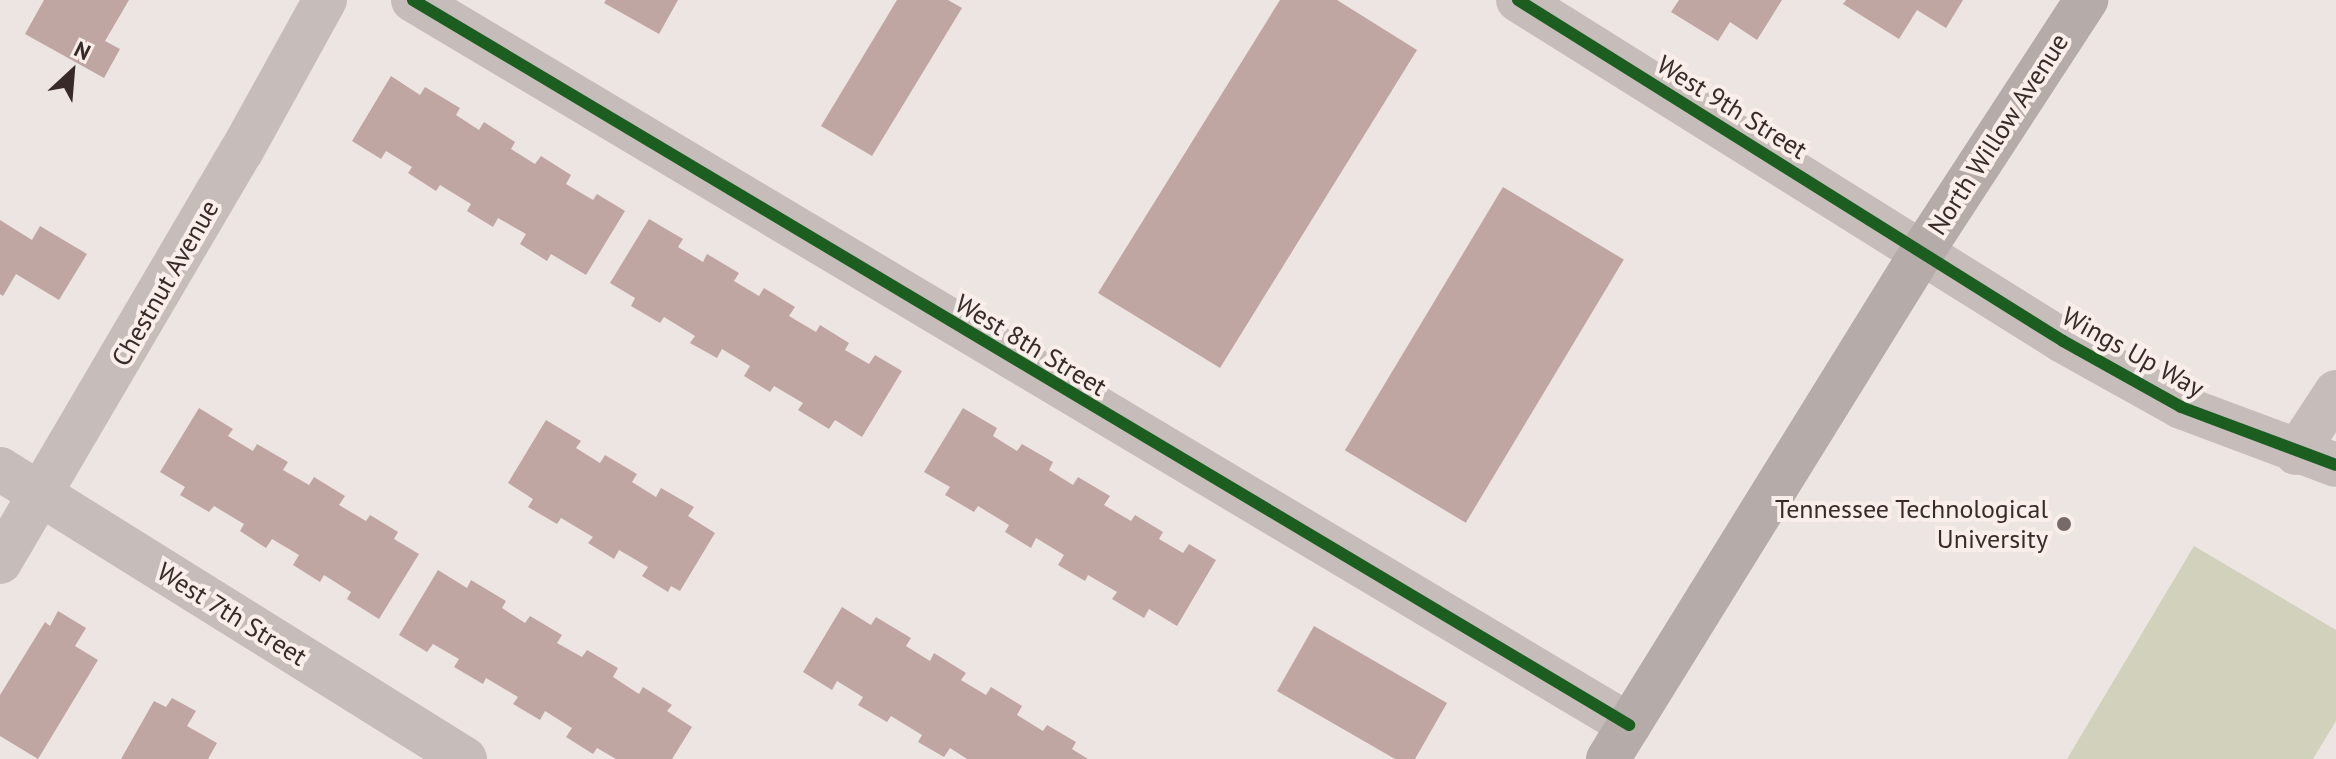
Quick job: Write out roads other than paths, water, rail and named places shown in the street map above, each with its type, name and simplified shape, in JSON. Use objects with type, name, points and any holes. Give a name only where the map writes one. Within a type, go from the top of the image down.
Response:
[{"type":"main road","name":"North Willow Avenue","points":[[1618,742],[1922,252],[2086,0]]},
{"type":"street","name":"Chestnut Avenue","points":[[0,562],[241,152],[325,0]]},
{"type":"street","name":"West 8th Street","points":[[413,0],[1618,742]]},
{"type":"street","name":"West 9th Street","points":[[1518,0],[1922,252]]},
{"type":"street","name":"Wings Up Way","points":[[1922,252],[2063,341],[2181,407],[2316,459]]},
{"type":"street","points":[[2316,459],[2336,392]]},
{"type":"street","name":"West 7th Street","points":[[0,469],[465,759]]},
{"type":"place","name":"Tennessee Technological University","points":[[2064,524]]}]
